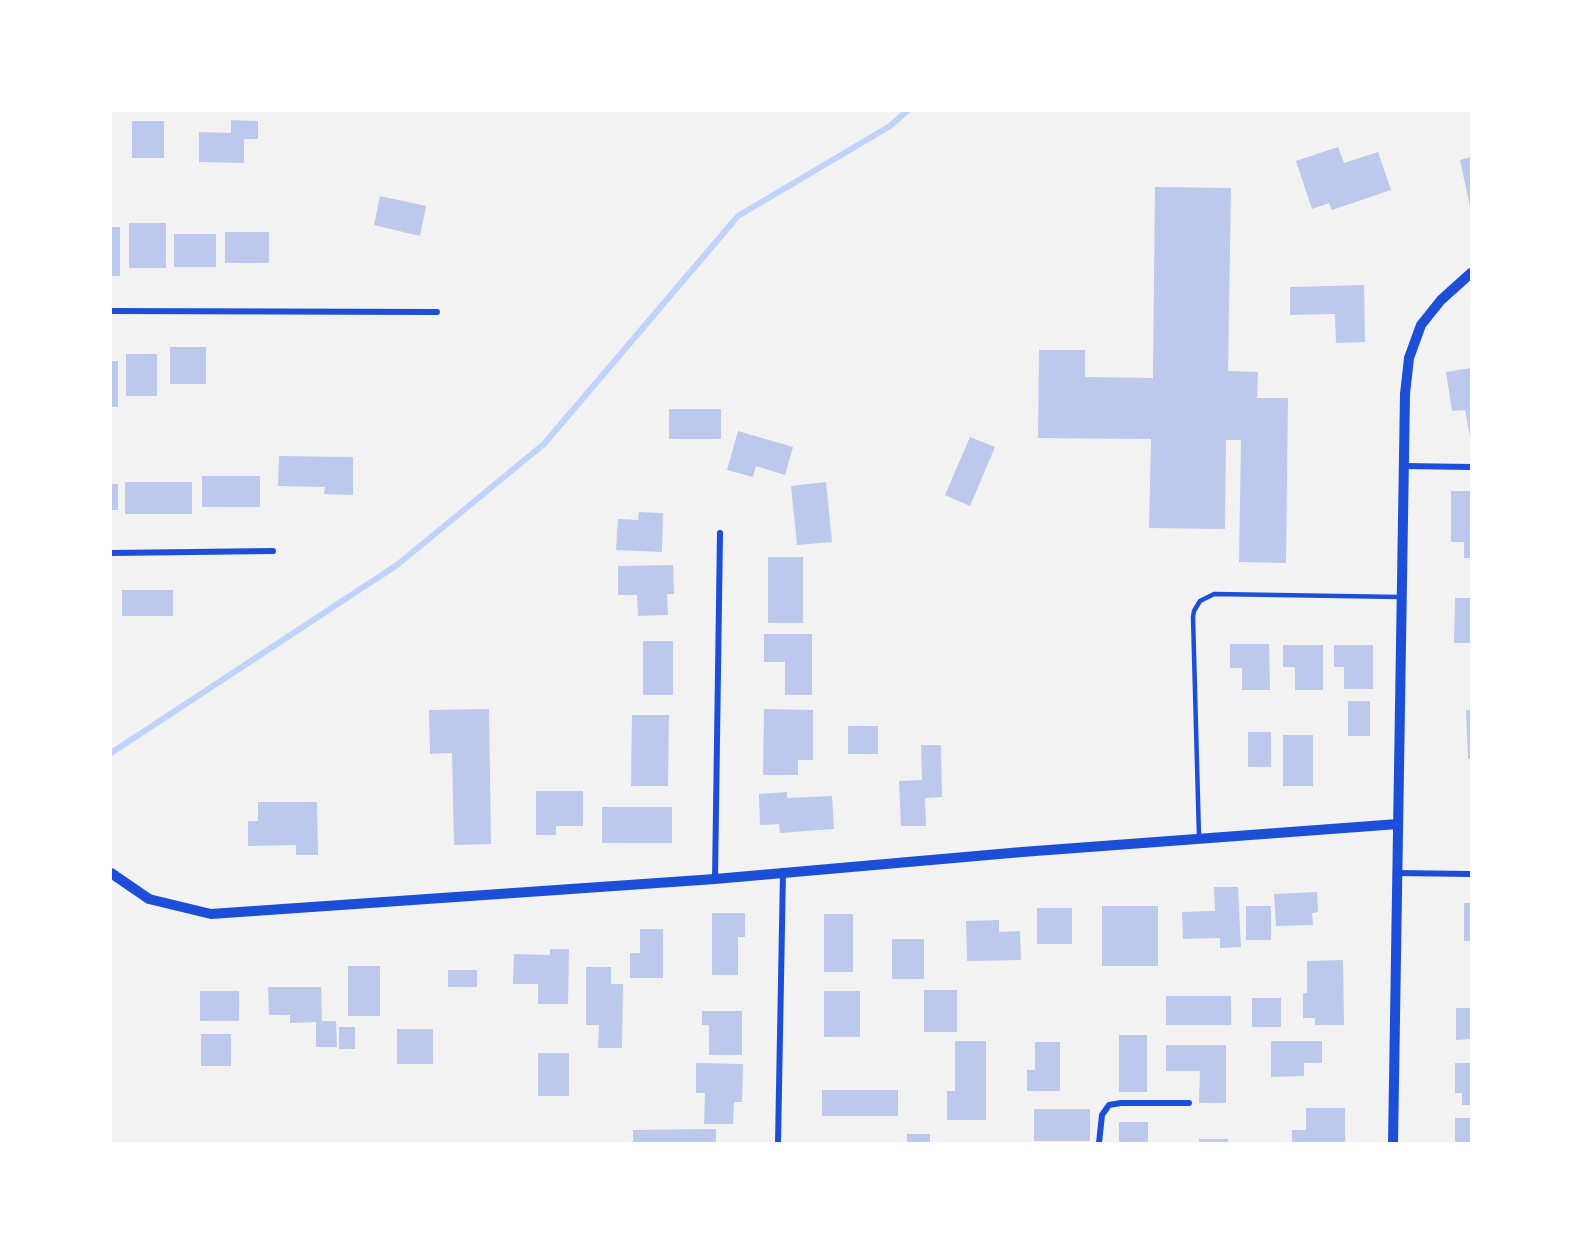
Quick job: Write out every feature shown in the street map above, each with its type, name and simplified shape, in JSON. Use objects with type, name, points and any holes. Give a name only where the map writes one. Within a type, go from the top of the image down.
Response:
[{"type":"street","points":[[1393,1143],[1405,394],[1409,358],[1421,325],[1441,300],[1471,273]]},
{"type":"street","points":[[111,311],[437,312]]},
{"type":"street","points":[[1404,466],[1471,466]]},
{"type":"street","points":[[715,879],[720,533]]},
{"type":"street","points":[[111,553],[273,551]]},
{"type":"street","points":[[111,873],[149,899],[211,914],[715,879],[1398,824]]},
{"type":"street","points":[[778,1143],[783,872]]},
{"type":"street","points":[[1397,873],[1471,874]]},
{"type":"street","points":[[1099,1143],[1102,1115],[1109,1105],[1189,1103]]},
{"type":"lane","points":[[1199,839],[1193,617],[1196,605],[1214,594],[1401,597]]},
{"type":"building","points":[[231,120],[258,121],[258,139],[244,139],[244,163],[199,162],[199,132],[231,133]]},
{"type":"building","points":[[132,121],[164,121],[164,158],[132,158]]},
{"type":"building","points":[[1338,147],[1344,163],[1378,152],[1391,190],[1332,210],[1329,203],[1312,209],[1296,161]]},
{"type":"building","points":[[1471,157],[1471,207],[1470,207],[1460,160]]},
{"type":"building","points":[[1155,187],[1231,188],[1228,371],[1258,372],[1257,398],[1288,398],[1286,563],[1239,562],[1241,440],[1226,440],[1225,529],[1149,528],[1151,439],[1038,438],[1039,350],[1085,350],[1085,377],[1153,378]]},
{"type":"building","points":[[380,196],[426,206],[420,236],[374,225]]},
{"type":"building","points":[[129,223],[166,223],[166,268],[129,268]]},
{"type":"building","points":[[111,227],[120,227],[120,276],[111,276]]},
{"type":"building","points":[[225,232],[269,232],[269,263],[225,263]]},
{"type":"building","points":[[174,234],[216,234],[216,267],[174,267]]},
{"type":"building","points":[[1364,285],[1365,342],[1336,343],[1335,314],[1290,315],[1290,287]]},
{"type":"building","points":[[170,347],[206,347],[206,384],[170,384]]},
{"type":"building","points":[[126,354],[157,354],[157,396],[126,396]]},
{"type":"building","points":[[111,361],[118,361],[118,407],[111,407]]},
{"type":"building","points":[[1471,368],[1470,437],[1465,410],[1452,411],[1446,372]]},
{"type":"building","points":[[669,409],[721,409],[721,439],[669,439]]},
{"type":"building","points":[[738,431],[793,447],[785,475],[756,466],[753,477],[727,470]]},
{"type":"building","points":[[970,437],[995,447],[970,506],[945,495]]},
{"type":"building","points":[[279,456],[353,457],[353,495],[324,494],[325,487],[278,486]]},
{"type":"building","points":[[202,476],[260,476],[260,507],[202,507]]},
{"type":"building","points":[[125,482],[192,482],[192,514],[125,514]]},
{"type":"building","points":[[826,482],[832,542],[797,545],[791,486]]},
{"type":"building","points":[[111,484],[118,484],[118,510],[111,510]]},
{"type":"building","points":[[1451,491],[1471,491],[1471,558],[1464,558],[1464,542],[1451,542]]},
{"type":"building","points":[[639,512],[663,513],[662,552],[616,550],[618,519],[638,520]]},
{"type":"building","points":[[768,557],[803,557],[803,623],[768,623]]},
{"type":"building","points":[[673,565],[674,594],[667,594],[668,615],[638,616],[637,595],[618,595],[618,566]]},
{"type":"building","points":[[122,590],[173,590],[173,616],[122,616]]},
{"type":"building","points":[[1455,598],[1471,598],[1471,643],[1454,643]]},
{"type":"building","points":[[764,634],[812,634],[812,695],[785,695],[785,662],[764,662]]},
{"type":"building","points":[[643,641],[673,641],[673,695],[643,695]]},
{"type":"building","points":[[1230,644],[1269,644],[1270,690],[1242,690],[1242,668],[1230,668]]},
{"type":"building","points":[[1283,645],[1323,645],[1323,690],[1295,690],[1295,667],[1283,667]]},
{"type":"building","points":[[1334,645],[1373,645],[1373,689],[1344,689],[1344,667],[1334,667]]},
{"type":"building","points":[[1348,701],[1370,701],[1370,736],[1348,736]]},
{"type":"building","points":[[489,709],[491,844],[454,845],[452,753],[430,754],[429,710]]},
{"type":"building","points":[[764,709],[813,710],[813,760],[798,760],[798,775],[763,775]]},
{"type":"building","points":[[1466,710],[1471,710],[1471,759],[1468,759]]},
{"type":"building","points":[[632,715],[669,715],[668,786],[631,786]]},
{"type":"building","points":[[848,726],[878,726],[878,754],[848,754]]},
{"type":"building","points":[[1248,732],[1271,732],[1271,767],[1248,767]]},
{"type":"building","points":[[1283,735],[1313,735],[1313,786],[1283,786]]},
{"type":"building","points":[[921,745],[941,745],[942,797],[925,798],[926,826],[901,826],[899,781],[922,780]]},
{"type":"building","points":[[536,791],[583,791],[583,826],[556,826],[556,835],[536,835]]},
{"type":"building","points":[[787,792],[787,798],[832,796],[834,829],[780,833],[779,824],[760,825],[759,794]]},
{"type":"building","points":[[258,802],[317,802],[318,855],[296,855],[296,845],[248,846],[248,821],[258,821]]},
{"type":"building","points":[[602,807],[672,807],[672,843],[602,843]]},
{"type":"building","points":[[1214,887],[1238,887],[1241,947],[1220,948],[1220,938],[1183,939],[1182,912],[1215,911]]},
{"type":"building","points":[[1317,892],[1318,912],[1312,913],[1313,925],[1276,926],[1274,894]]},
{"type":"building","points":[[1464,903],[1471,903],[1471,941],[1464,941]]},
{"type":"building","points":[[1102,906],[1158,906],[1158,966],[1102,966]]},
{"type":"building","points":[[1246,906],[1271,906],[1271,940],[1246,940]]},
{"type":"building","points":[[1037,908],[1072,908],[1072,944],[1037,944]]},
{"type":"building","points":[[712,913],[745,913],[745,937],[738,937],[738,975],[712,975]]},
{"type":"building","points":[[824,914],[853,914],[853,972],[824,972]]},
{"type":"building","points":[[999,920],[999,932],[1020,931],[1021,960],[967,961],[966,921]]},
{"type":"building","points":[[640,929],[663,929],[663,978],[630,978],[630,953],[640,953]]},
{"type":"building","points":[[892,939],[924,939],[924,979],[892,979]]},
{"type":"building","points":[[550,949],[569,949],[568,1004],[538,1004],[538,984],[513,984],[514,954],[550,955]]},
{"type":"building","points":[[1343,960],[1344,1025],[1315,1025],[1315,1018],[1303,1018],[1303,993],[1307,993],[1307,961]]},
{"type":"building","points":[[348,966],[380,966],[380,1016],[348,1016]]},
{"type":"building","points":[[586,967],[611,967],[611,984],[623,984],[622,1048],[598,1048],[599,1025],[586,1025]]},
{"type":"building","points":[[448,970],[477,970],[477,987],[448,987]]},
{"type":"building","points":[[268,987],[321,987],[322,1021],[336,1021],[337,1047],[316,1047],[316,1022],[290,1023],[290,1015],[269,1015]]},
{"type":"building","points":[[924,990],[957,990],[957,1032],[924,1032]]},
{"type":"building","points":[[200,991],[239,991],[239,1021],[200,1021]]},
{"type":"building","points":[[824,991],[860,991],[860,1037],[824,1037]]},
{"type":"building","points":[[1166,996],[1231,996],[1231,1025],[1166,1025]]},
{"type":"building","points":[[1252,998],[1281,998],[1281,1027],[1252,1027]]},
{"type":"building","points":[[1456,1008],[1471,1008],[1471,1039],[1456,1040]]},
{"type":"building","points":[[702,1011],[742,1011],[742,1055],[709,1055],[709,1025],[702,1025]]},
{"type":"building","points":[[339,1027],[355,1027],[355,1049],[339,1049]]},
{"type":"building","points":[[397,1029],[433,1029],[433,1064],[397,1064]]},
{"type":"building","points":[[201,1034],[231,1034],[231,1066],[201,1066]]},
{"type":"building","points":[[1119,1035],[1147,1035],[1147,1092],[1119,1092]]},
{"type":"building","points":[[955,1041],[986,1041],[986,1120],[947,1120],[947,1091],[955,1091]]},
{"type":"building","points":[[1271,1041],[1322,1041],[1322,1063],[1304,1063],[1304,1076],[1271,1077]]},
{"type":"building","points":[[1035,1042],[1060,1042],[1060,1091],[1027,1091],[1027,1070],[1035,1070]]},
{"type":"building","points":[[1166,1045],[1226,1045],[1226,1103],[1199,1103],[1200,1071],[1166,1071]]},
{"type":"building","points":[[538,1053],[569,1053],[569,1096],[538,1096]]},
{"type":"building","points":[[696,1063],[743,1064],[742,1102],[734,1102],[733,1124],[704,1124],[705,1093],[696,1093]]},
{"type":"building","points":[[1455,1063],[1471,1063],[1471,1105],[1462,1105],[1462,1093],[1455,1093]]},
{"type":"building","points":[[822,1090],[898,1090],[898,1116],[822,1116]]},
{"type":"building","points":[[1306,1108],[1345,1108],[1345,1143],[1292,1143],[1292,1130],[1306,1130]]},
{"type":"building","points":[[1034,1109],[1090,1109],[1090,1141],[1034,1141]]},
{"type":"building","points":[[1455,1118],[1471,1118],[1471,1143],[1455,1143]]},
{"type":"building","points":[[1119,1122],[1148,1122],[1148,1143],[1119,1143]]},
{"type":"building","points":[[716,1129],[716,1143],[633,1143],[633,1130]]},
{"type":"building","points":[[907,1134],[930,1134],[930,1143],[907,1143]]},
{"type":"building","points":[[1199,1139],[1228,1139],[1228,1143],[1199,1143]]},
{"type":"waterway","points":[[111,753],[397,565],[544,444],[738,216],[890,126],[907,111]]}]
